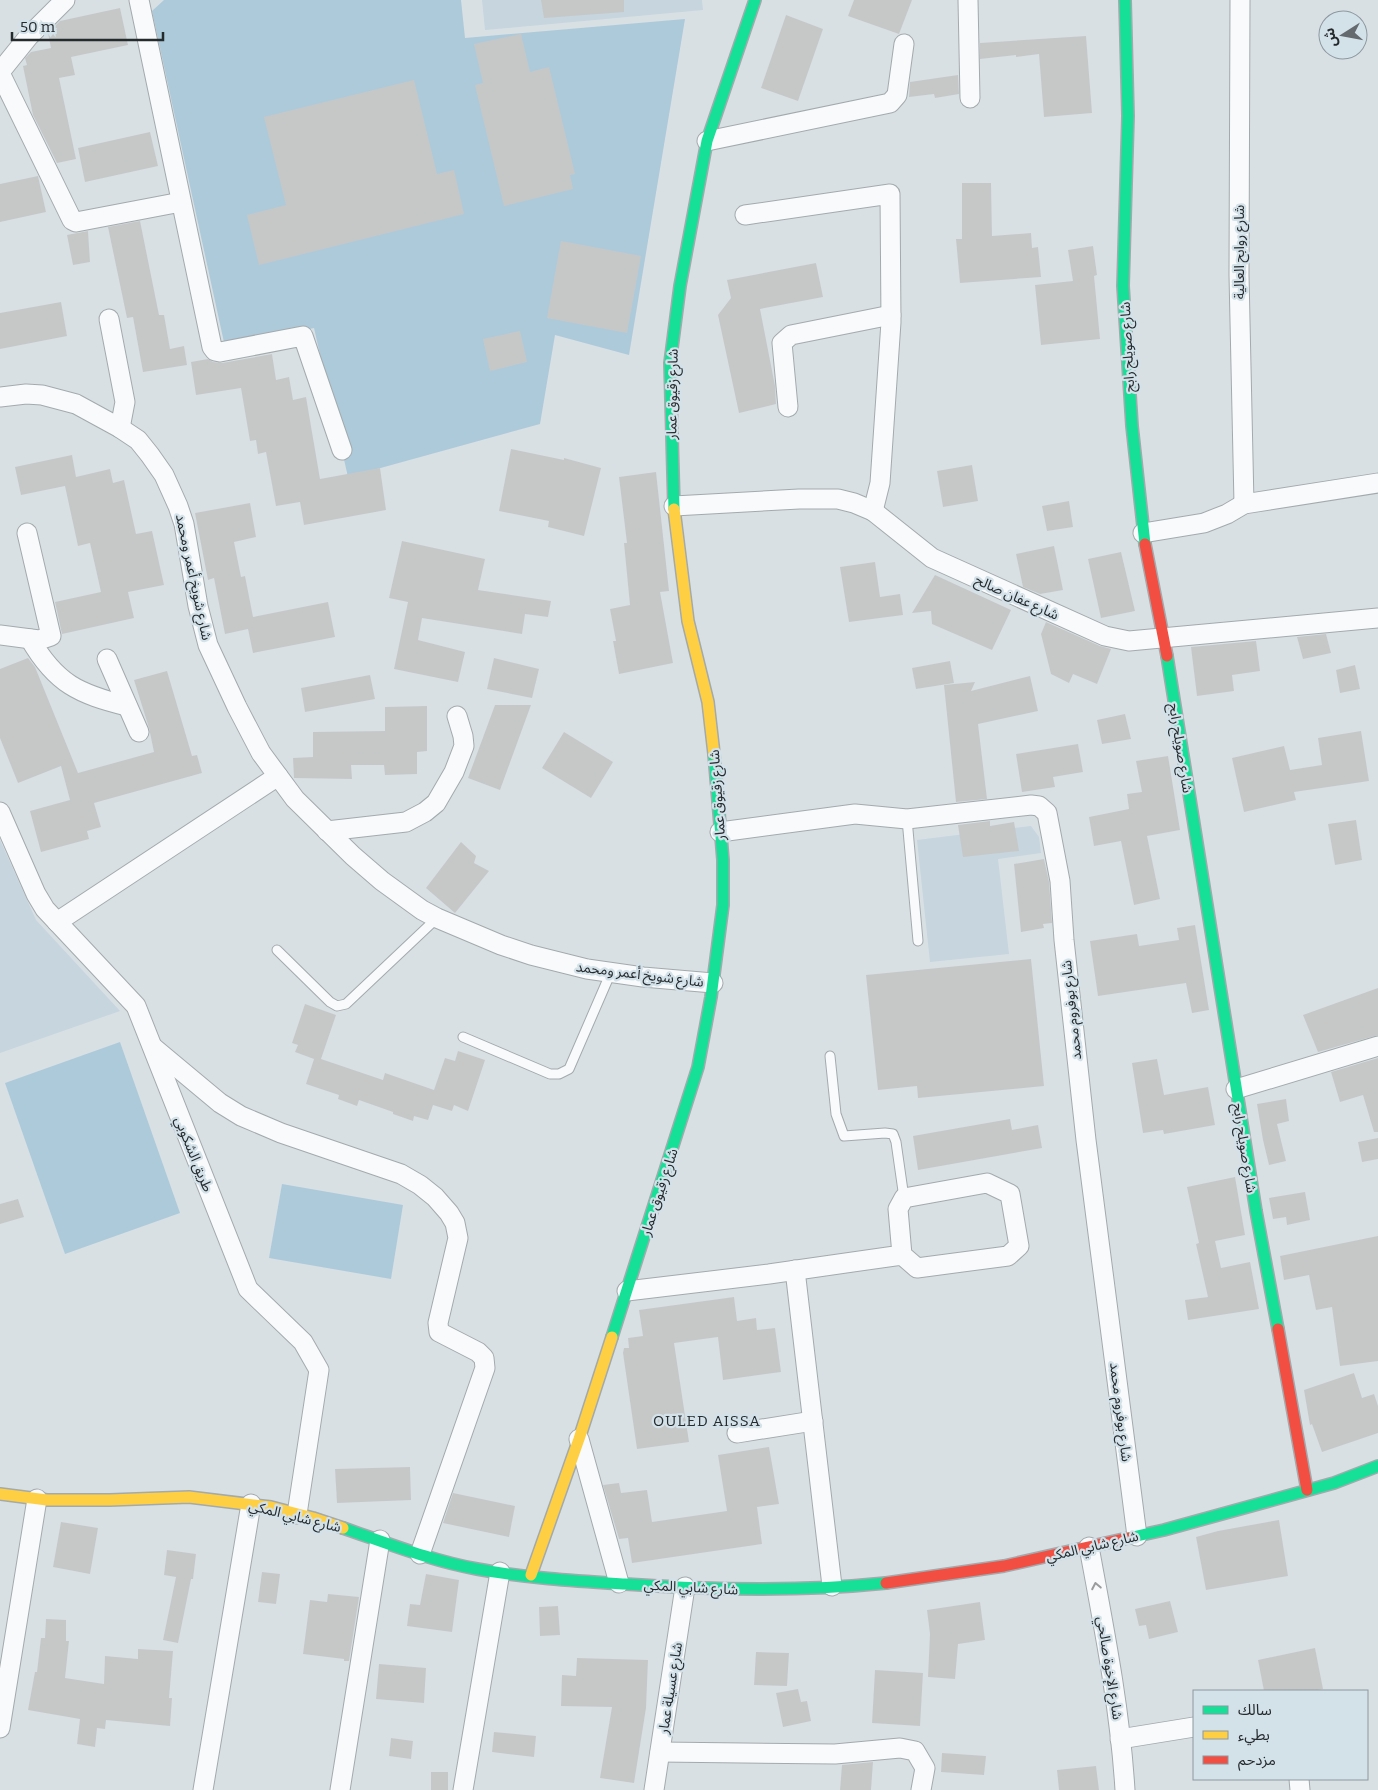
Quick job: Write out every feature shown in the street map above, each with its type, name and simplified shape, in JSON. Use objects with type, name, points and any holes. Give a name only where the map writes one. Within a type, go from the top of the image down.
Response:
[{"type":"main road","name":"شارع زقيوق عمار","points":[[531,1575],[628,1291],[698,1067],[713,983],[723,905],[723,860],[708,702],[688,621],[674,506],[670,363],[680,286],[707,141],[756,0]]},
{"type":"main road","name":"شارع صويلح رابح","points":[[1125,0],[1128,116],[1123,286],[1132,426],[1143,533],[1164,637],[1256,1211],[1307,1490]]},
{"type":"main road","name":"شارع شابي المكي","points":[[0,1494],[37,1499],[110,1500],[189,1497],[229,1500],[271,1507],[420,1554],[477,1569],[579,1581],[765,1590],[884,1583],[1004,1566],[1164,1530],[1334,1483],[1378,1466]]},
{"type":"street","points":[[65,0],[29,36],[0,72],[72,220],[76,222],[181,202]]},
{"type":"street","points":[[138,0],[212,347],[215,351],[220,352],[304,336],[342,450]]},
{"type":"street","points":[[968,0],[970,98]]},
{"type":"street","name":"شارع روابح العالية","points":[[1240,0],[1239,275],[1244,504]]},
{"type":"street","points":[[707,141],[890,103],[897,95],[904,44]]},
{"type":"street","points":[[745,215],[890,194],[891,315],[880,483],[873,511]]},
{"type":"street","points":[[788,407],[782,343],[785,338],[791,335],[891,315]]},
{"type":"street","points":[[109,319],[125,402],[120,428]]},
{"type":"street","name":"شارع شويخ أعمر ومحمد","points":[[0,397],[26,394],[55,397],[76,404],[138,440],[150,455],[164,475],[174,495],[184,524],[198,606],[208,645],[236,707],[261,753],[295,799],[353,856],[395,891],[437,918],[531,955],[587,969],[713,983]]},
{"type":"street","points":[[1143,533],[1204,523],[1244,504],[1378,482]]},
{"type":"street","name":"شارع عفان صالح","points":[[674,506],[838,499],[854,503],[873,511],[932,558],[1105,636],[1129,641],[1378,618]]},
{"type":"street","points":[[0,635],[39,640],[51,636],[27,533]]},
{"type":"street","points":[[30,639],[46,663],[66,682],[79,691],[94,698],[127,706]]},
{"type":"street","points":[[107,659],[139,732]]},
{"type":"street","points":[[328,831],[406,822],[425,812],[436,803],[454,772],[464,746],[457,716]]},
{"type":"street","points":[[57,922],[278,776]]},
{"type":"street","name":"شارع بوفروم محمد","points":[[720,832],[855,814],[907,819],[1031,805],[1039,806],[1047,813],[1060,881],[1064,940],[1086,1140],[1137,1536]]},
{"type":"street","name":"طريق الشكوبي","points":[[0,812],[36,894],[45,909],[136,1006],[248,1288],[303,1342],[319,1370],[296,1514]]},
{"type":"street","points":[[151,1045],[220,1103],[241,1116],[281,1134],[410,1178],[435,1197],[455,1223],[458,1238],[438,1323],[439,1332],[478,1352],[484,1358],[484,1368],[420,1554]]},
{"type":"street","points":[[1236,1089],[1378,1046]]},
{"type":"street","points":[[987,1184],[1010,1194],[1019,1246],[1008,1256],[917,1268],[902,1255],[898,1209],[904,1198],[987,1184]]},
{"type":"street","points":[[628,1291],[902,1255]]},
{"type":"street","points":[[795,1270],[832,1586]]},
{"type":"street","points":[[737,1433],[813,1421]]},
{"type":"street","points":[[579,1439],[619,1583]]},
{"type":"street","points":[[0,1728],[37,1499]]},
{"type":"street","points":[[203,1790],[251,1504]]},
{"type":"street","points":[[340,1790],[380,1540]]},
{"type":"street","name":"شارع الإخوة صالحي","points":[[1089,1547],[1110,1661],[1125,1790]]},
{"type":"street","points":[[463,1790],[500,1572]]},
{"type":"street","name":"شارع عسيلة عمار","points":[[654,1790],[685,1587]]},
{"type":"street","points":[[1120,1739],[1193,1727]]},
{"type":"street","points":[[660,1752],[835,1754],[900,1748],[915,1750],[925,1768],[921,1790]]},
{"type":"lane","points":[[907,819],[918,941]]},
{"type":"lane","points":[[277,950],[330,1002],[338,1006],[346,1004],[437,918]]},
{"type":"lane","points":[[463,1037],[550,1074],[559,1074],[569,1068],[612,972]]},
{"type":"lane","points":[[830,1056],[836,1114],[844,1136],[885,1132],[893,1134],[896,1142],[904,1198]]},
{"type":"shaded area","points":[[164,0],[461,0],[465,38],[685,19],[629,355],[555,335],[540,424],[348,477],[314,328],[225,347],[152,11]]},
{"type":"shaded area","points":[[482,0],[702,0],[703,10],[485,30]]},
{"type":"shaded area","points":[[1031,826],[1039,837],[1041,853],[998,859],[1009,954],[930,962],[917,840]]},
{"type":"shaded area","points":[[0,840],[36,920],[120,1011],[0,1053]]},
{"type":"shaded area","points":[[120,1042],[180,1213],[65,1254],[5,1083]]},
{"type":"shaded area","points":[[282,1184],[403,1205],[391,1279],[269,1258]]},
{"type":"building","points":[[541,0],[624,0],[624,12],[544,18]]},
{"type":"building","points":[[854,0],[912,0],[899,34],[848,16]]},
{"type":"building","points":[[120,8],[128,45],[71,57],[75,75],[59,78],[76,159],[57,163],[33,115],[23,66],[27,65],[25,58],[31,52],[51,48],[48,33],[60,21]]},
{"type":"building","points":[[786,15],[823,29],[798,101],[761,88]]},
{"type":"building","points":[[521,34],[530,72],[549,67],[575,174],[570,175],[573,189],[504,206],[475,85],[483,83],[474,44]]},
{"type":"building","points":[[1086,36],[1092,113],[1044,117],[1039,54],[980,59],[980,43]]},
{"type":"building","points":[[958,75],[959,94],[935,98],[934,94],[909,97],[910,82]]},
{"type":"building","points":[[414,80],[437,174],[454,170],[464,214],[259,265],[247,215],[286,205],[264,117]]},
{"type":"building","points":[[150,132],[158,166],[85,182],[78,148]]},
{"type":"building","points":[[38,176],[46,212],[0,222],[0,184]]},
{"type":"building","points":[[962,183],[991,183],[992,236],[1031,233],[1032,248],[1038,247],[1041,277],[960,283],[956,239],[962,239]]},
{"type":"building","points":[[140,221],[159,315],[164,315],[170,349],[184,346],[187,365],[143,372],[133,317],[127,318],[108,227]]},
{"type":"building","points":[[88,231],[90,262],[73,265],[67,235]]},
{"type":"building","points":[[561,241],[641,256],[627,333],[547,318]]},
{"type":"building","points":[[1093,246],[1097,275],[1094,276],[1100,339],[1041,345],[1035,285],[1073,281],[1068,250]]},
{"type":"building","points":[[816,263],[823,297],[760,309],[775,386],[776,404],[739,413],[718,315],[731,298],[727,280]]},
{"type":"building","points":[[61,302],[67,336],[0,349],[0,313]]},
{"type":"building","points":[[520,331],[527,362],[490,371],[483,339]]},
{"type":"building","points":[[272,354],[276,380],[289,377],[293,400],[306,397],[320,479],[380,468],[386,510],[304,525],[300,502],[276,506],[266,452],[258,454],[256,440],[250,441],[241,388],[196,395],[191,362],[208,359],[213,362],[222,363]]},
{"type":"building","points":[[511,449],[564,460],[564,458],[601,468],[584,536],[548,527],[549,521],[499,511]]},
{"type":"building","points":[[72,455],[76,477],[110,469],[113,483],[124,480],[136,534],[152,531],[164,585],[128,592],[134,618],[62,634],[55,602],[101,592],[90,543],[78,546],[65,486],[21,495],[15,467]]},
{"type":"building","points":[[972,465],[978,501],[943,507],[937,471]]},
{"type":"building","points":[[656,472],[669,591],[660,592],[673,663],[619,674],[613,641],[616,641],[610,609],[630,605],[624,543],[627,543],[619,477]]},
{"type":"building","points":[[1069,501],[1073,527],[1047,531],[1042,506]]},
{"type":"building","points":[[250,503],[256,537],[234,542],[241,577],[245,576],[253,617],[328,602],[335,637],[253,653],[248,629],[225,634],[214,578],[208,580],[195,513]]},
{"type":"building","points":[[402,541],[485,559],[478,590],[551,601],[548,617],[525,614],[522,634],[422,618],[418,640],[465,652],[458,682],[394,669],[408,602],[389,598]]},
{"type":"building","points":[[1054,546],[1063,590],[1040,594],[1023,587],[1016,554]]},
{"type":"building","points":[[1121,552],[1135,611],[1101,618],[1088,559]]},
{"type":"building","points":[[875,562],[880,597],[900,594],[903,615],[849,622],[840,567]]},
{"type":"building","points":[[935,575],[1011,610],[992,650],[932,624],[931,611],[912,613]]},
{"type":"building","points":[[1046,622],[1111,649],[1097,684],[1073,674],[1069,683],[1051,674],[1041,634]]},
{"type":"building","points":[[1326,634],[1331,653],[1303,659],[1297,637]]},
{"type":"building","points":[[1256,641],[1260,671],[1232,675],[1234,691],[1197,696],[1191,647]]},
{"type":"building","points":[[28,658],[35,667],[78,773],[154,752],[149,728],[134,680],[167,671],[192,756],[197,755],[202,773],[94,803],[101,827],[87,831],[89,839],[41,852],[30,811],[70,800],[61,766],[18,783],[0,738],[0,669]]},
{"type":"building","points":[[494,658],[539,669],[532,698],[487,689]]},
{"type":"building","points":[[950,661],[954,683],[916,689],[912,668]]},
{"type":"building","points":[[1355,665],[1360,689],[1340,693],[1336,670]]},
{"type":"building","points":[[370,675],[375,699],[305,712],[301,688]]},
{"type":"building","points":[[1030,676],[1038,711],[978,724],[987,799],[956,802],[944,685],[975,682],[971,691]]},
{"type":"building","points":[[495,705],[531,705],[500,790],[468,778]]},
{"type":"building","points":[[427,706],[427,751],[417,752],[417,774],[385,775],[384,765],[351,765],[352,779],[294,778],[293,758],[313,757],[313,732],[385,731],[385,707]]},
{"type":"building","points":[[1125,714],[1131,739],[1102,744],[1097,720]]},
{"type":"building","points":[[1361,731],[1369,781],[1294,792],[1296,800],[1244,812],[1232,758],[1284,746],[1290,770],[1322,765],[1318,738]]},
{"type":"building","points":[[564,732],[613,762],[591,798],[542,768]]},
{"type":"building","points":[[1078,744],[1083,772],[1053,777],[1055,787],[1022,792],[1016,754]]},
{"type":"building","points":[[1168,756],[1180,830],[1147,836],[1160,899],[1134,905],[1121,841],[1094,846],[1089,817],[1129,809],[1127,794],[1142,792],[1136,761]]},
{"type":"building","points":[[1356,820],[1362,860],[1335,865],[1328,824]]},
{"type":"building","points":[[990,821],[990,826],[1014,822],[1019,851],[963,857],[958,825]]},
{"type":"building","points":[[461,842],[476,856],[474,863],[489,871],[455,913],[426,888]]},
{"type":"building","points":[[1044,859],[1049,882],[1052,923],[1043,924],[1044,928],[1021,932],[1014,864]]},
{"type":"building","points":[[1195,925],[1209,1010],[1192,1013],[1186,983],[1098,996],[1090,941],[1137,934],[1139,946],[1179,940],[1177,928]]},
{"type":"building","points":[[1031,959],[1044,1086],[918,1098],[917,1086],[878,1090],[866,975]]},
{"type":"building","points":[[1378,988],[1378,1035],[1318,1052],[1303,1015]]},
{"type":"building","points":[[305,1004],[336,1015],[321,1059],[383,1080],[385,1073],[434,1090],[445,1058],[455,1061],[458,1051],[485,1060],[468,1111],[454,1105],[452,1111],[433,1105],[428,1120],[414,1116],[413,1121],[359,1100],[357,1106],[338,1099],[339,1095],[306,1084],[314,1059],[295,1052],[298,1045],[292,1043]]},
{"type":"building","points":[[1378,1058],[1378,1132],[1374,1132],[1363,1095],[1340,1102],[1331,1072]]},
{"type":"building","points":[[1157,1059],[1164,1095],[1208,1087],[1215,1125],[1164,1134],[1163,1130],[1143,1133],[1132,1063]]},
{"type":"building","points":[[1286,1099],[1289,1121],[1277,1124],[1286,1161],[1269,1165],[1257,1104]]},
{"type":"building","points":[[1010,1119],[1012,1130],[1038,1125],[1042,1148],[918,1170],[913,1136]]},
{"type":"building","points":[[1378,1138],[1378,1159],[1362,1162],[1358,1142]]},
{"type":"building","points":[[1235,1177],[1245,1235],[1215,1241],[1221,1268],[1250,1262],[1259,1309],[1188,1320],[1185,1300],[1208,1297],[1196,1244],[1199,1243],[1187,1187]]},
{"type":"building","points":[[1305,1192],[1310,1220],[1287,1225],[1286,1217],[1273,1219],[1269,1198]]},
{"type":"building","points":[[18,1199],[24,1217],[0,1224],[0,1204]]},
{"type":"building","points":[[1378,1236],[1378,1361],[1340,1366],[1332,1307],[1316,1310],[1309,1275],[1284,1280],[1280,1256]]},
{"type":"building","points":[[734,1297],[737,1321],[756,1318],[757,1330],[775,1328],[781,1372],[723,1380],[718,1337],[674,1343],[689,1442],[637,1449],[623,1353],[624,1348],[629,1348],[628,1338],[643,1336],[639,1310]]},
{"type":"building","points":[[1354,1373],[1362,1398],[1374,1394],[1378,1406],[1378,1433],[1322,1452],[1312,1424],[1310,1425],[1304,1390]]},
{"type":"building","points":[[769,1447],[779,1504],[757,1507],[762,1544],[632,1563],[628,1538],[619,1539],[603,1485],[619,1483],[621,1493],[647,1490],[652,1522],[727,1511],[718,1455]]},
{"type":"building","points":[[410,1467],[411,1500],[337,1503],[335,1469]]},
{"type":"building","points":[[453,1493],[515,1506],[509,1537],[443,1523]]},
{"type":"building","points":[[1279,1520],[1288,1576],[1206,1590],[1196,1537]]},
{"type":"building","points":[[61,1522],[98,1528],[90,1574],[53,1567]]},
{"type":"building","points":[[167,1550],[196,1554],[193,1579],[191,1579],[178,1643],[163,1640],[176,1577],[164,1575]]},
{"type":"building","points":[[262,1572],[280,1574],[276,1604],[258,1602]]},
{"type":"building","points":[[426,1574],[459,1580],[452,1632],[407,1626],[410,1604],[420,1605]]},
{"type":"building","points":[[328,1594],[359,1597],[349,1661],[303,1654],[310,1600],[327,1602]]},
{"type":"building","points":[[1170,1601],[1178,1632],[1149,1639],[1146,1625],[1139,1626],[1135,1609]]},
{"type":"building","points":[[980,1602],[985,1640],[958,1644],[955,1679],[928,1677],[930,1634],[927,1610]]},
{"type":"building","points":[[558,1606],[560,1635],[540,1636],[539,1607]]},
{"type":"building","points":[[46,1619],[66,1620],[66,1641],[69,1641],[65,1678],[104,1684],[105,1656],[138,1659],[138,1649],[173,1651],[169,1698],[172,1698],[170,1726],[106,1720],[105,1729],[97,1728],[95,1747],[77,1744],[80,1719],[28,1710],[35,1672],[37,1672],[41,1638],[45,1638]]},
{"type":"building","points":[[1315,1648],[1323,1689],[1264,1690],[1258,1660]]},
{"type":"building","points":[[756,1652],[789,1653],[787,1686],[754,1685]]},
{"type":"building","points":[[577,1658],[648,1660],[646,1708],[634,1783],[600,1778],[612,1707],[561,1706],[562,1675],[576,1676]]},
{"type":"building","points":[[379,1664],[426,1668],[424,1703],[376,1699]]},
{"type":"building","points":[[875,1670],[923,1673],[920,1726],[872,1723]]},
{"type":"building","points":[[798,1689],[801,1702],[807,1701],[811,1721],[783,1727],[776,1693]]},
{"type":"building","points":[[494,1732],[536,1736],[534,1757],[492,1752]]},
{"type":"building","points":[[391,1738],[413,1741],[411,1759],[389,1756]]},
{"type":"building","points":[[942,1753],[986,1756],[984,1775],[941,1772]]},
{"type":"building","points":[[873,1762],[871,1790],[840,1790],[842,1765]]},
{"type":"building","points":[[1096,1766],[1099,1790],[1059,1790],[1057,1770]]},
{"type":"building","points":[[431,1772],[448,1772],[448,1790],[431,1790]]},
{"type":"traffic: fast","points":[[674,509],[670,363],[680,286],[707,141],[755,0]]},
{"type":"traffic: fast","points":[[1125,0],[1128,116],[1123,286],[1132,426],[1145,544]]},
{"type":"traffic: fast","points":[[1167,656],[1256,1211],[1278,1329]]},
{"type":"traffic: fast","points":[[612,1337],[698,1067],[711,997],[723,905],[723,860],[714,754]]},
{"type":"traffic: fast","points":[[1128,1538],[1164,1530],[1334,1483],[1378,1466]]},
{"type":"traffic: fast","points":[[343,1528],[460,1566],[532,1577],[723,1589],[821,1588],[886,1583]]},
{"type":"traffic: slow","points":[[674,509],[688,621],[708,702],[714,754]]},
{"type":"traffic: slow","points":[[531,1575],[579,1439],[612,1337]]},
{"type":"traffic: slow","points":[[0,1494],[47,1500],[189,1497],[271,1507],[343,1528]]},
{"type":"traffic: jam","points":[[1145,544],[1167,656]]},
{"type":"traffic: jam","points":[[1278,1329],[1307,1490]]},
{"type":"traffic: jam","points":[[886,1583],[1004,1566],[1128,1538]]},
{"type":"district","name":"OULED AISSA","points":[[707,1421]]}]
